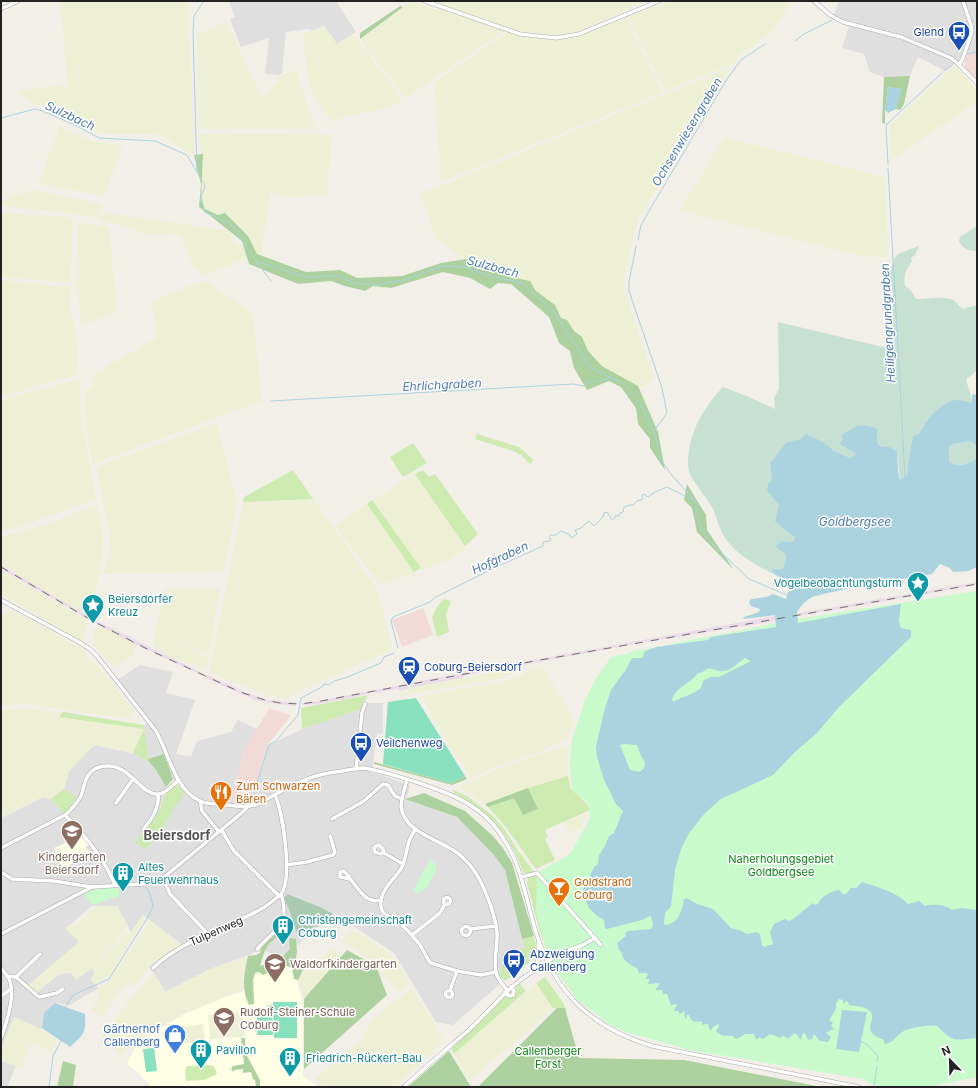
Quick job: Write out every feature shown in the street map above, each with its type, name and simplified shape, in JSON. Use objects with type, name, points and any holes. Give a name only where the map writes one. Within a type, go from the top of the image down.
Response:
[{"type":"street","points":[[1,9],[18,1]]},
{"type":"street","points":[[425,1],[520,34],[556,38],[579,34],[659,1]]},
{"type":"street","points":[[959,65],[972,32],[963,1]]},
{"type":"street","points":[[815,2],[830,15],[843,22],[901,37],[951,58],[977,83]]},
{"type":"street","points":[[1,600],[90,649],[156,731],[179,780],[189,793],[200,801],[247,807],[256,805],[309,778],[356,769],[374,770],[441,790],[467,803],[483,814],[504,839],[516,860],[538,937],[547,960],[563,987],[580,1007],[603,1025],[626,1037],[652,1046],[859,1087]]},
{"type":"street","points":[[356,769],[362,712],[365,704]]},
{"type":"street","points":[[1,848],[65,815],[73,808],[80,796],[88,776],[100,767],[116,766],[124,770],[133,779],[151,792],[158,794],[166,791],[179,780]]},
{"type":"street","points":[[116,803],[133,779]]},
{"type":"street","points":[[407,780],[402,799],[402,812],[406,820],[416,829],[454,851],[473,869],[484,892],[496,926],[496,972],[509,996],[512,995],[514,991],[512,987]]},
{"type":"street","points":[[332,819],[364,801],[383,784],[388,785],[395,796],[402,799]]},
{"type":"street","points":[[143,830],[152,818],[159,803],[158,794]]},
{"type":"street","points":[[275,795],[279,804],[285,839],[285,885],[280,895]]},
{"type":"street","points":[[200,801],[202,811],[234,851],[280,895],[284,904],[284,916],[280,927],[258,949]]},
{"type":"street","points":[[1,872],[12,879],[54,881],[92,887],[153,882],[163,878],[220,832],[247,807]]},
{"type":"street","points":[[65,815],[87,840],[100,858],[109,872],[114,885]]},
{"type":"street","points":[[416,829],[408,843],[403,864],[398,875],[384,890],[381,900],[382,908],[391,920],[397,921],[412,935],[431,963],[457,971],[484,976],[496,972]]},
{"type":"street","points":[[286,864],[307,862],[333,855],[335,852],[330,836]]},
{"type":"street","points":[[384,853],[403,864]]},
{"type":"street","points":[[522,877],[537,873],[601,945]]},
{"type":"street","points":[[163,878],[170,894],[208,934]]},
{"type":"street","points":[[350,879],[366,898],[376,902],[381,900]]},
{"type":"street","points":[[1,934],[92,887]]},
{"type":"street","name":"Tulpenweg","points":[[153,968],[162,959],[183,946],[263,908],[280,895]]},
{"type":"street","points":[[412,935],[440,913],[445,904]]},
{"type":"street","points":[[470,929],[496,926]]},
{"type":"street","points":[[533,970],[537,964],[540,954],[538,937]]},
{"type":"street","points":[[404,1087],[427,1065],[469,1030],[506,991],[555,955],[583,945],[595,938]]},
{"type":"street","points":[[16,977],[40,954]]},
{"type":"street","points":[[537,964],[547,960]]},
{"type":"street","points":[[1,968],[7,976],[11,989],[10,1010],[1,1038]]},
{"type":"street","points":[[450,990],[457,971]]},
{"type":"street","points":[[7,976],[16,977],[39,997],[57,993],[63,988]]},
{"type":"street","points":[[1,996],[11,989]]},
{"type":"shaded area","points":[[60,1],[188,1],[188,38],[190,40],[194,155],[158,134],[103,134],[88,128],[80,121],[36,104],[16,92],[66,84],[68,89]]},
{"type":"shaded area","points":[[229,1],[336,1],[356,32],[337,44],[324,26],[313,31],[308,29],[286,32],[282,73],[279,75],[265,74],[269,38],[241,47],[230,19],[235,17]]},
{"type":"shaded area","points":[[411,1],[439,10],[441,9],[504,31],[406,98],[360,39]]},
{"type":"shaded area","points":[[432,1],[649,1],[578,31],[553,35],[514,30]]},
{"type":"shaded area","points":[[668,1],[793,1],[771,33],[741,54],[731,65],[665,91],[628,17]]},
{"type":"shaded area","points":[[841,1],[977,1],[977,51],[968,54],[945,71],[918,57],[910,76],[889,79],[870,72],[864,54],[842,48],[849,26],[843,25],[833,19],[838,3]]},
{"type":"shaded area","points":[[626,18],[662,93],[441,182],[434,83],[507,32],[530,38],[549,40],[574,38]]},
{"type":"shaded area","points":[[227,22],[263,100],[280,76],[296,71],[315,129],[207,129],[199,126],[197,38],[199,33]]},
{"type":"shaded area","points":[[324,26],[337,44],[353,34],[403,100],[386,109],[346,116],[334,121],[326,114],[316,99],[308,79],[303,34]]},
{"type":"shaded area","points":[[977,51],[977,79],[965,68],[965,60],[968,54]]},
{"type":"shaded area","points":[[955,65],[977,92],[977,102],[891,160],[890,125]]},
{"type":"shaded area","points":[[731,67],[639,218],[634,233],[625,273],[624,289],[654,380],[644,386],[638,386],[602,366],[588,351],[582,337],[574,331],[567,320],[561,318],[555,305],[536,291],[530,281],[503,273],[513,268],[472,258],[464,259],[436,238],[420,194]]},
{"type":"shaded area","points":[[60,126],[95,142],[123,146],[104,196],[38,184]]},
{"type":"shaded area","points":[[275,133],[332,135],[327,195],[294,198],[270,193],[261,256],[257,254],[248,236],[225,213],[218,215],[205,209],[201,197],[203,154],[201,154],[198,134]]},
{"type":"shaded area","points":[[724,137],[885,177],[888,258],[856,255],[680,211]]},
{"type":"shaded area","points":[[36,190],[103,204],[99,218],[1,206],[2,200],[17,194]]},
{"type":"shaded area","points":[[103,212],[229,231],[236,244],[244,245],[248,258],[204,275],[193,266],[181,235],[172,233],[152,236],[120,225],[100,221]]},
{"type":"shaded area","points":[[1,213],[69,217],[73,222],[70,283],[1,277]]},
{"type":"shaded area","points":[[78,223],[109,226],[117,312],[82,325],[76,285]]},
{"type":"shaded area","points":[[977,226],[977,251],[971,251],[962,246],[959,241],[960,237]]},
{"type":"shaded area","points":[[919,246],[915,255],[911,258],[912,261],[904,279],[905,286],[915,297],[917,299],[947,298],[954,301],[963,309],[977,305],[976,371],[967,378],[972,403],[966,402],[923,425],[919,434],[913,436],[907,475],[900,480],[897,451],[890,447],[879,446],[877,442],[878,434],[871,426],[861,425],[848,431],[856,454],[850,458],[833,450],[825,443],[800,439],[786,444],[770,463],[772,480],[767,491],[779,505],[786,531],[795,537],[793,542],[782,541],[777,548],[785,554],[786,559],[783,568],[779,570],[774,568],[772,570],[774,574],[735,550],[725,538],[712,507],[690,474],[688,465],[689,450],[697,424],[706,408],[723,387],[775,409],[774,398],[779,389],[778,322],[891,348],[894,345],[894,328],[890,319],[893,293],[887,276],[896,256]]},
{"type":"shaded area","points":[[1,280],[70,287],[71,313],[77,339],[78,374],[1,397]]},
{"type":"shaded area","points":[[201,281],[205,281],[250,311],[253,316],[262,401],[93,464],[85,423],[85,391],[93,386],[92,375],[157,337],[152,301]]},
{"type":"shaded area","points":[[79,379],[82,422],[96,499],[29,524],[1,531],[1,400]]},
{"type":"shaded area","points":[[213,424],[217,425],[237,501],[224,572],[103,574],[110,548],[110,535],[96,467]]},
{"type":"shaded area","points":[[971,441],[975,445],[977,444],[977,458],[963,465],[956,465],[949,461],[949,447],[954,444]]},
{"type":"shaded area","points":[[415,474],[465,546],[465,548],[451,559],[422,570],[372,500]]},
{"type":"shaded area","points":[[313,499],[375,586],[384,614],[381,617],[385,619],[393,649],[289,697],[283,698],[267,695],[209,672],[243,502]]},
{"type":"shaded area","points":[[367,504],[414,572],[413,574],[380,585],[335,525]]},
{"type":"shaded area","points":[[97,505],[103,533],[103,553],[92,611],[77,609],[1,565],[1,537],[38,527]]},
{"type":"shaded area","points":[[1,565],[93,619],[204,674],[204,676],[125,640],[1,569]]},
{"type":"shaded area","points":[[1,570],[87,620],[84,642],[1,594]]},
{"type":"shaded area","points":[[977,582],[977,585],[799,616],[799,613]]},
{"type":"shaded area","points":[[220,588],[209,655],[181,643],[209,658],[206,670],[168,656],[153,645],[164,589]]},
{"type":"shaded area","points":[[423,608],[433,635],[402,647],[392,620]]},
{"type":"shaded area","points":[[13,610],[86,651],[88,661],[95,663],[133,709],[130,719],[26,704],[1,706],[1,616]]},
{"type":"shaded area","points":[[775,616],[776,621],[641,643],[463,676],[462,678],[400,691],[397,689],[375,693],[375,690],[461,673]]},
{"type":"shaded area","points":[[102,627],[136,645],[133,656],[118,666],[111,665],[95,647],[93,642],[93,630]]},
{"type":"shaded area","points":[[140,665],[173,672],[166,693],[195,700],[176,754],[191,757],[197,741],[231,732],[238,720],[257,729],[244,751],[229,802],[248,803],[254,791],[267,746],[302,729],[361,709],[364,703],[383,703],[383,733],[377,734],[372,771],[410,786],[406,799],[457,817],[493,854],[505,870],[524,947],[501,968],[500,984],[453,1025],[436,1022],[394,953],[335,914],[280,959],[261,948],[252,954],[210,969],[165,992],[149,966],[181,944],[143,915],[131,932],[117,906],[92,906],[66,928],[79,941],[37,992],[58,975],[92,968],[95,973],[91,979],[98,988],[70,1005],[55,1003],[44,1013],[42,1028],[40,1029],[14,1017],[1,1050],[1,818],[43,797],[51,799],[65,813],[77,797],[64,789],[69,771],[94,745],[133,753],[149,762],[156,770],[166,787],[159,812],[135,842],[184,793],[173,779],[164,755],[148,759],[144,725],[149,724],[117,680]]},
{"type":"shaded area","points":[[539,667],[543,667],[574,720],[568,738],[537,753],[516,759],[471,778],[445,738],[421,696],[475,686],[501,683]]},
{"type":"shaded area","points":[[523,668],[500,679],[399,695],[408,688]]},
{"type":"shaded area","points":[[207,675],[267,700],[296,703],[296,706],[255,700],[205,678]]},
{"type":"shaded area","points":[[370,691],[369,694],[318,704],[302,705],[302,703]]},
{"type":"shaded area","points":[[27,708],[63,712],[59,717],[145,729],[133,753],[93,745],[69,771],[64,789],[51,799],[43,797],[1,818],[1,710]]},
{"type":"shaded area","points":[[269,708],[291,715],[267,746],[254,791],[248,803],[229,802],[244,751]]},
{"type":"shaded area","points":[[567,745],[568,776],[528,788],[485,804],[458,787],[515,762]]},
{"type":"shaded area","points":[[584,813],[587,819],[581,821],[583,827],[569,833],[564,822]]},
{"type":"shaded area","name":"Kindergarten Beiersdorf","points":[[82,836],[90,845],[85,847],[92,855],[62,868],[54,848]]},
{"type":"shaded area","points":[[287,894],[320,907],[333,914],[323,924],[297,934],[289,909],[284,899]]},
{"type":"shaded area","points":[[98,906],[117,906],[128,926],[96,965],[125,934],[129,934],[143,915],[146,917],[112,973],[95,984],[91,979],[95,973],[92,968],[76,980],[70,972],[58,975],[37,992],[28,985],[79,942],[65,928],[76,924]]},
{"type":"shaded area","points":[[150,920],[181,945],[149,966],[134,987],[128,983],[116,994],[102,1017],[91,1010],[98,998],[98,988],[109,981]]},
{"type":"shaded area","points":[[352,929],[397,960],[410,983],[397,992],[374,961],[369,960],[341,940]]},
{"type":"shaded area","points":[[333,948],[340,958],[304,999],[298,980],[299,977]]},
{"type":"shaded area","points":[[247,956],[243,974],[244,989],[180,1015],[132,1045],[122,1056],[102,1035],[153,972],[166,992],[211,969]]},
{"type":"shaded area","name":"Rudolf-Steiner-Schule Coburg","points":[[292,959],[302,1001],[303,1076],[319,1087],[151,1087],[139,1073],[127,1064],[136,1046],[156,1030],[185,1014],[220,999],[254,988],[253,980],[255,973]]},
{"type":"shaded area","points":[[536,983],[553,1008],[470,1081],[454,1054]]},
{"type":"shaded area","points":[[412,988],[444,1041],[395,1087],[325,1087],[315,1079],[359,1042],[373,1018]]},
{"type":"shaded area","points":[[243,1012],[245,1037],[210,1039],[208,1015]]},
{"type":"shaded area","points":[[14,1017],[40,1029],[56,1040],[52,1052],[30,1043],[22,1068],[1,1061],[1,1050]]},
{"type":"shaded area","points":[[203,1024],[205,1041],[172,1045],[171,1028]]},
{"type":"shaded area","points":[[1,1061],[16,1066],[7,1087],[1,1087]]},
{"type":"green space","points":[[400,6],[403,7],[360,39],[360,33]]},
{"type":"green space","points":[[910,76],[904,104],[900,110],[896,109],[901,89],[888,87],[885,124],[882,123],[884,77]]},
{"type":"green space","points":[[203,154],[201,200],[205,209],[218,215],[225,213],[248,236],[257,254],[306,272],[340,270],[357,278],[402,276],[441,263],[472,258],[503,273],[530,281],[536,291],[555,305],[561,318],[567,320],[574,331],[582,337],[588,351],[602,366],[638,386],[658,432],[665,470],[650,448],[650,439],[638,424],[636,408],[621,387],[609,381],[587,390],[574,368],[570,351],[559,343],[549,317],[511,284],[498,283],[490,289],[470,278],[443,272],[391,288],[373,286],[365,291],[331,281],[298,284],[249,264],[242,241],[199,207],[201,184],[194,155]]},
{"type":"green space","points":[[477,434],[519,447],[534,460],[530,464],[521,455],[513,451],[475,439]]},
{"type":"green space","points":[[413,443],[427,463],[403,477],[390,457]]},
{"type":"green space","points":[[293,470],[313,499],[243,502],[244,497]]},
{"type":"green space","points":[[423,470],[429,477],[435,474],[478,534],[465,546],[415,474]]},
{"type":"green space","points":[[687,484],[706,515],[707,530],[734,570],[697,532],[692,508],[684,500]]},
{"type":"green space","points":[[372,500],[421,568],[414,572],[367,504]]},
{"type":"green space","name":"Naherholungsgebiet Goldbergsee","points":[[977,591],[977,1077],[928,1087],[888,1087],[869,1084],[864,1079],[690,1050],[629,1033],[609,1024],[578,1000],[550,963],[536,912],[537,873],[570,854],[590,819],[589,804],[572,790],[570,764],[572,740],[585,700],[595,680],[611,657],[798,619]]},
{"type":"green space","points":[[444,599],[451,601],[446,614],[449,632],[437,637],[432,618],[436,608]]},
{"type":"green space","points":[[368,695],[361,709],[302,729],[301,708]]},
{"type":"green space","points":[[416,698],[465,776],[451,783],[383,764],[388,702]]},
{"type":"green space","points":[[63,712],[144,725],[149,762],[133,753],[144,729],[59,717]]},
{"type":"green space","points":[[164,754],[173,779],[166,787],[148,759]]},
{"type":"green space","points":[[374,762],[451,783],[465,776],[467,779],[452,785],[374,764]]},
{"type":"green space","points":[[568,776],[570,788],[587,804],[590,810],[545,830],[548,837],[545,839],[555,860],[536,869],[507,829],[488,807],[514,797],[523,815],[538,809],[528,788]]},
{"type":"green space","points":[[177,784],[184,793],[163,827],[145,850],[135,842],[159,812],[164,796]]},
{"type":"green space","points":[[528,788],[538,809],[523,815],[514,798],[488,807],[485,804]]},
{"type":"green space","points":[[64,789],[77,797],[65,814],[51,799]]},
{"type":"green space","points":[[454,790],[467,796],[492,815],[505,830],[534,872],[527,874],[524,873],[512,848],[500,829],[484,813],[454,793],[452,791]]},
{"type":"green space","points":[[424,793],[465,811],[493,836],[503,848],[512,863],[534,936],[522,939],[505,870],[493,854],[457,817],[405,799]]},
{"type":"green space","points":[[430,859],[436,865],[436,869],[427,888],[416,893],[414,889]]},
{"type":"green space","points":[[537,875],[548,953],[539,929],[527,883],[528,878]]},
{"type":"green space","points":[[119,886],[119,896],[92,905],[84,894],[94,890]]},
{"type":"green space","points":[[287,914],[288,921],[286,929],[283,929],[283,935],[278,935],[267,946],[260,966],[280,959],[290,949],[290,938],[296,939],[297,952],[295,964],[303,970],[298,980],[294,979],[292,968],[281,964],[275,966],[272,971],[263,975],[259,972],[255,973],[253,980],[254,1004],[249,1005],[246,999],[244,987],[244,974],[248,956],[260,953],[261,948],[279,930]]},
{"type":"green space","points":[[534,936],[536,949],[535,954],[524,967],[505,981],[500,976],[501,968],[524,947],[522,939]]},
{"type":"green space","points":[[347,950],[376,966],[387,995],[304,1069],[304,999]]},
{"type":"green space","points":[[545,977],[564,1004],[565,1008],[553,1008],[536,983]]},
{"type":"green space","points":[[519,983],[526,991],[454,1054],[451,1048],[480,1022],[504,996],[511,998]]},
{"type":"green space","points":[[273,1002],[297,1002],[297,1038],[274,1038]]},
{"type":"green space","points":[[272,1005],[273,1035],[257,1035],[257,1010],[267,1010],[267,1006]]},
{"type":"green space","name":"Callenberger Forst","points":[[557,1008],[565,1008],[579,1058],[684,1060],[821,1087],[478,1087]]},
{"type":"green space","points":[[241,1038],[245,1038],[246,1054],[260,1080],[260,1087],[256,1087],[255,1080],[253,1079],[251,1072],[243,1073],[243,1069],[234,1070],[233,1072],[231,1069],[233,1066],[244,1064]]},
{"type":"green space","points":[[154,1048],[157,1071],[146,1072],[143,1049]]},
{"type":"green space","points":[[449,1051],[471,1087],[408,1087]]},
{"type":"green space","points":[[63,1061],[76,1065],[73,1087],[57,1087]]},
{"type":"green space","points":[[213,1066],[217,1072],[216,1075],[203,1080],[186,1081],[186,1067]]},
{"type":"water","points":[[888,87],[902,89],[896,109],[888,113],[885,110]]},
{"type":"water","name":"Goldbergsee","points":[[972,394],[977,395],[977,444],[975,445],[971,441],[954,444],[949,447],[949,461],[956,465],[963,465],[977,458],[977,567],[968,571],[953,572],[950,568],[940,564],[932,574],[859,586],[815,596],[802,605],[797,612],[798,623],[901,604],[899,621],[901,628],[911,630],[911,637],[839,707],[817,733],[795,752],[773,775],[721,799],[705,813],[689,833],[681,849],[675,870],[671,906],[665,913],[664,923],[665,925],[670,924],[677,919],[681,912],[684,899],[687,898],[697,904],[713,909],[731,928],[742,931],[746,934],[757,932],[760,934],[762,946],[766,947],[773,943],[770,932],[774,924],[785,919],[789,921],[793,919],[813,903],[815,905],[818,904],[824,896],[829,893],[839,890],[843,894],[846,894],[851,888],[856,888],[862,882],[893,893],[908,904],[919,901],[925,906],[939,905],[952,910],[961,908],[977,910],[977,1038],[959,1040],[951,1038],[937,1026],[928,1026],[906,1030],[892,1041],[884,1044],[884,1040],[871,1032],[870,1028],[872,1016],[867,1009],[849,1005],[846,1001],[843,1003],[843,1000],[839,999],[836,1003],[836,1009],[830,1019],[830,1021],[833,1022],[831,1026],[834,1029],[826,1033],[831,1037],[828,1042],[820,1041],[814,1034],[812,1039],[808,1040],[805,1033],[803,1033],[801,1040],[795,1033],[787,1039],[786,1037],[781,1036],[781,1038],[770,1034],[763,1039],[759,1037],[756,1039],[754,1034],[746,1034],[739,1038],[722,1035],[716,1031],[719,1024],[710,1030],[708,1024],[702,1025],[702,1022],[693,1021],[689,1015],[687,1015],[686,1019],[684,1011],[680,1014],[678,1011],[674,1011],[677,1004],[671,1005],[667,994],[663,994],[662,990],[656,990],[659,983],[649,984],[650,979],[645,979],[648,975],[647,973],[639,973],[637,968],[627,962],[622,956],[617,943],[626,936],[625,933],[628,931],[651,929],[653,925],[651,917],[650,916],[642,920],[607,929],[605,928],[604,920],[589,908],[582,892],[594,867],[598,864],[599,855],[609,836],[614,833],[623,811],[616,804],[604,780],[597,757],[596,747],[605,708],[611,690],[633,658],[643,658],[644,652],[656,647],[708,640],[711,637],[776,627],[775,615],[743,619],[744,617],[759,612],[760,609],[751,606],[749,602],[751,599],[766,597],[773,594],[786,599],[788,592],[796,588],[795,585],[774,574],[772,570],[773,568],[779,570],[783,568],[786,559],[785,554],[776,546],[782,541],[793,542],[795,537],[775,521],[779,505],[767,491],[768,484],[772,480],[770,463],[786,443],[800,439],[806,434],[850,458],[856,454],[840,444],[843,439],[841,436],[858,426],[867,425],[877,429],[877,440],[879,446],[890,447],[897,451],[900,480],[907,475],[913,436],[919,434],[925,423],[934,413],[945,404],[956,400],[972,403]],"holes":[[[745,658],[751,661],[719,677],[711,677],[704,680],[700,689],[673,702],[672,699],[677,691],[698,673],[707,669],[726,671]],[[620,745],[637,745],[645,762],[644,768],[640,772],[630,770]]]},
{"type":"water","points":[[55,1003],[85,1014],[85,1026],[83,1033],[70,1047],[42,1028],[44,1013]]},
{"type":"water","points":[[842,1010],[867,1012],[859,1052],[836,1049]]},
{"type":"waterway","points":[[197,172],[193,32],[194,16],[204,1]]},
{"type":"waterway","name":"Ochsenwiesengraben","points":[[795,41],[804,34],[832,20]]},
{"type":"waterway","name":"Ochsenwiesengraben","points":[[638,240],[641,225],[727,79],[741,60],[765,44]]},
{"type":"waterway","name":"Heiligengrundgraben","points":[[968,54],[977,52]]},
{"type":"waterway","name":"Heiligengrundgraben","points":[[944,71],[951,66]]},
{"type":"waterway","name":"Heiligengrundgraben","points":[[888,164],[887,124],[942,73]]},
{"type":"waterway","name":"Sulzbach","points":[[1,118],[35,109],[73,124],[99,138],[155,141],[187,155],[205,186],[201,197],[205,212],[230,224],[256,261],[306,277],[340,276],[354,283],[376,285],[404,280],[442,266],[465,267],[490,276],[522,283],[554,312],[591,368],[622,383],[635,396]]},
{"type":"waterway","name":"Heiligengrundgraben","points":[[888,168],[905,477]]},
{"type":"waterway","name":"Ochsenwiesengraben","points":[[636,246],[629,282],[629,291],[662,388],[667,413],[654,431]]},
{"type":"waterway","name":"Sulzbach","points":[[256,261],[271,281]]},
{"type":"waterway","name":"Ehrlichgraben","points":[[271,401],[573,384],[584,386],[587,382],[595,382],[612,378]]},
{"type":"waterway","name":"Sulzbach","points":[[638,400],[654,432],[661,459],[670,473],[695,501],[699,522],[708,540],[749,579],[787,595]]},
{"type":"waterway","name":"Hofgraben","points":[[398,648],[391,621],[393,617],[430,602],[436,597],[492,569],[543,546],[543,542],[550,541],[551,539],[549,537],[551,535],[556,535],[561,531],[570,535],[571,538],[577,534],[575,530],[581,528],[589,521],[594,526],[603,517],[604,513],[607,512],[612,520],[615,516],[617,515],[618,517],[620,513],[623,512],[624,507],[633,505],[637,501],[643,499],[642,495],[644,494],[648,497],[667,487],[695,501]]},
{"type":"waterway","name":"Hofgraben","points":[[247,803],[252,798],[269,745],[277,740],[298,715],[301,698],[322,687],[324,684],[329,685],[334,681],[381,663],[384,657],[394,653]]},
{"type":"waterway","points":[[66,1006],[73,995],[109,979],[148,917],[153,906],[150,894],[146,887]]},
{"type":"waterway","points":[[49,1087],[53,1056],[61,1041]]},
{"type":"waterway","points":[[861,1041],[869,1046],[878,1056],[877,1061]]},
{"type":"waterway","points":[[874,1086],[877,1067]]},
{"type":"railway","points":[[1,567],[91,620],[147,649],[240,692],[280,703],[301,704],[529,662],[977,584]]},
{"type":"place","name":"Glend","points":[[959,52]]},
{"type":"place","name":"Vogelbeobachtungsturm","points":[[918,602]]},
{"type":"place","name":"Beiersdorfer Kreuz","points":[[93,624]]},
{"type":"place","name":"Coburg-Beiersdorf","points":[[409,686]]},
{"type":"place","name":"Veilchenweg","points":[[361,762]]},
{"type":"place","name":"Zum Schwarzen Bären","points":[[221,812]]},
{"type":"place","name":"Kindergarten Beiersdorf","points":[[72,850]]},
{"type":"place","name":"Altes Feuerwehrhaus","points":[[123,892]]},
{"type":"place","name":"Goldstrand Coburg","points":[[559,908]]},
{"type":"place","name":"Christengemeinschaft Coburg","points":[[283,946]]},
{"type":"place","name":"Abzweigung Callenberg","points":[[514,980]]},
{"type":"place","name":"Waldorfkindergarten","points":[[275,984]]},
{"type":"place","name":"Rudolf-Steiner-Schule Coburg","points":[[224,1038]]},
{"type":"place","name":"Gärtnerhof Callenberg","points":[[175,1054]]},
{"type":"place","name":"Pavillon","points":[[201,1070]]},
{"type":"place","name":"Friedrich-Rückert-Bau","points":[[290,1078]]},
{"type":"district","name":"Beiersdorf","points":[[177,835]]}]
